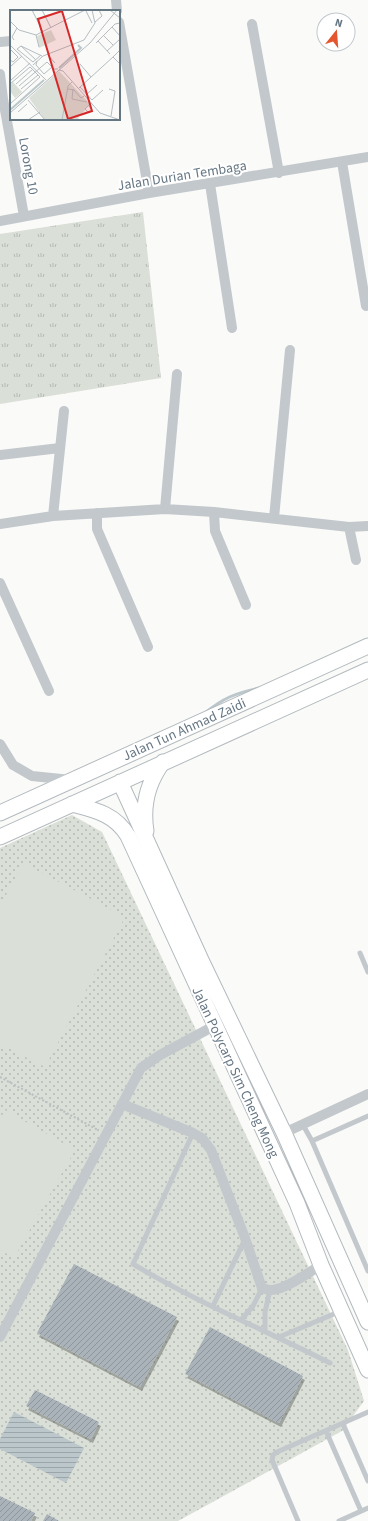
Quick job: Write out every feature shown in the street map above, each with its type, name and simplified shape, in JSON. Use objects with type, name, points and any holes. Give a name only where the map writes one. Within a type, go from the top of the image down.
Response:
[{"type":"street","points":[[116,0],[117,10]]},
{"type":"street","points":[[252,24],[279,172]]},
{"type":"street","points":[[120,29],[149,194]]},
{"type":"street","points":[[0,42],[10,41]]},
{"type":"street","name":"Lorong 10","points":[[0,74],[2,100],[24,216]]},
{"type":"street","name":"Jalan Durian Tembaga","points":[[0,221],[368,157]]},
{"type":"street","points":[[342,162],[366,306]]},
{"type":"street","points":[[210,184],[232,328]]},
{"type":"street","points":[[274,518],[290,350]]},
{"type":"street","points":[[165,509],[177,374]]},
{"type":"street","points":[[53,516],[64,411]]},
{"type":"street","points":[[0,455],[60,448]]},
{"type":"street","points":[[0,524],[53,516],[165,509],[214,512],[349,526],[368,526]]},
{"type":"street","points":[[214,512],[215,531],[246,605]]},
{"type":"street","points":[[97,513],[97,529],[148,647]]},
{"type":"street","points":[[349,526],[356,560]]},
{"type":"street","points":[[0,583],[49,691]]},
{"type":"street","name":"Jalan Tun Ahmad Zaidi","points":[[0,813],[368,646]]},
{"type":"street","name":"Jalan Tun Ahmad Zaidi","points":[[0,837],[368,670]]},
{"type":"street","points":[[0,744],[13,765],[32,776],[72,780]]},
{"type":"street","points":[[148,842],[144,819],[146,799],[153,777],[163,762]]},
{"type":"street","name":"Jalan Polycarp Sim Cheng Mong","points":[[120,782],[201,960],[284,1133],[368,1322]]},
{"type":"street","name":"Jalan Polycarp Sim Cheng Mong","points":[[72,804],[99,811],[124,829],[297,1203],[321,1265],[368,1370]]},
{"type":"street","points":[[0,1337],[141,1068],[160,1055],[214,1026],[215,1017],[213,1003],[201,960]]},
{"type":"street","points":[[250,1101],[266,1124],[276,1131],[284,1133],[368,1094]]},
{"type":"street","points":[[122,1104],[202,1138],[211,1150],[266,1289],[285,1286],[321,1265]]},
{"type":"street","points":[[284,1133],[278,1145],[277,1152],[297,1197],[297,1203]]},
{"type":"lane","points":[[360,953],[368,972]]},
{"type":"lane","points":[[312,1141],[368,1116]]},
{"type":"lane","points":[[303,1125],[312,1141],[368,1271]]},
{"type":"lane","points":[[193,1133],[133,1264],[173,1287],[265,1330],[330,1363]]},
{"type":"lane","points":[[213,1306],[245,1238]]},
{"type":"lane","points":[[361,1255],[368,1252]]},
{"type":"lane","points":[[241,1320],[266,1289]]},
{"type":"lane","points":[[265,1330],[266,1289]]},
{"type":"lane","points":[[279,1337],[342,1311]]},
{"type":"lane","points":[[298,1521],[272,1460],[273,1455],[368,1412]]},
{"type":"lane","points":[[343,1424],[368,1482]]},
{"type":"lane","points":[[326,1431],[361,1511]]},
{"type":"lane","points":[[339,1521],[368,1508]]},
{"type":"path","points":[[0,1077],[106,1134]]},
{"type":"green space","points":[[143,212],[161,378],[0,404],[0,234]]},
{"type":"green space","points":[[72,815],[102,832],[348,1350],[364,1401],[342,1431],[178,1521],[0,1521],[0,848]]},
{"type":"green space","points":[[23,863],[125,917],[45,1067],[0,1044],[0,906]]},
{"type":"green space","points":[[5,1110],[75,1150],[14,1258],[0,1250],[0,1119]]},
{"type":"shaded area","points":[[14,1412],[84,1448],[66,1483],[0,1449],[0,1439]]},
{"type":"building","points":[[74,1264],[177,1317],[140,1387],[37,1333]]},
{"type":"building","points":[[210,1327],[303,1376],[279,1423],[185,1374]]},
{"type":"building","points":[[35,1390],[99,1422],[91,1439],[26,1406]]},
{"type":"building","points":[[0,1496],[35,1513],[31,1521],[0,1521]]},
{"type":"building","points":[[47,1514],[59,1521],[43,1521]]},
{"type":"waterway","points":[[205,713],[218,703],[230,697],[259,688]]}]
